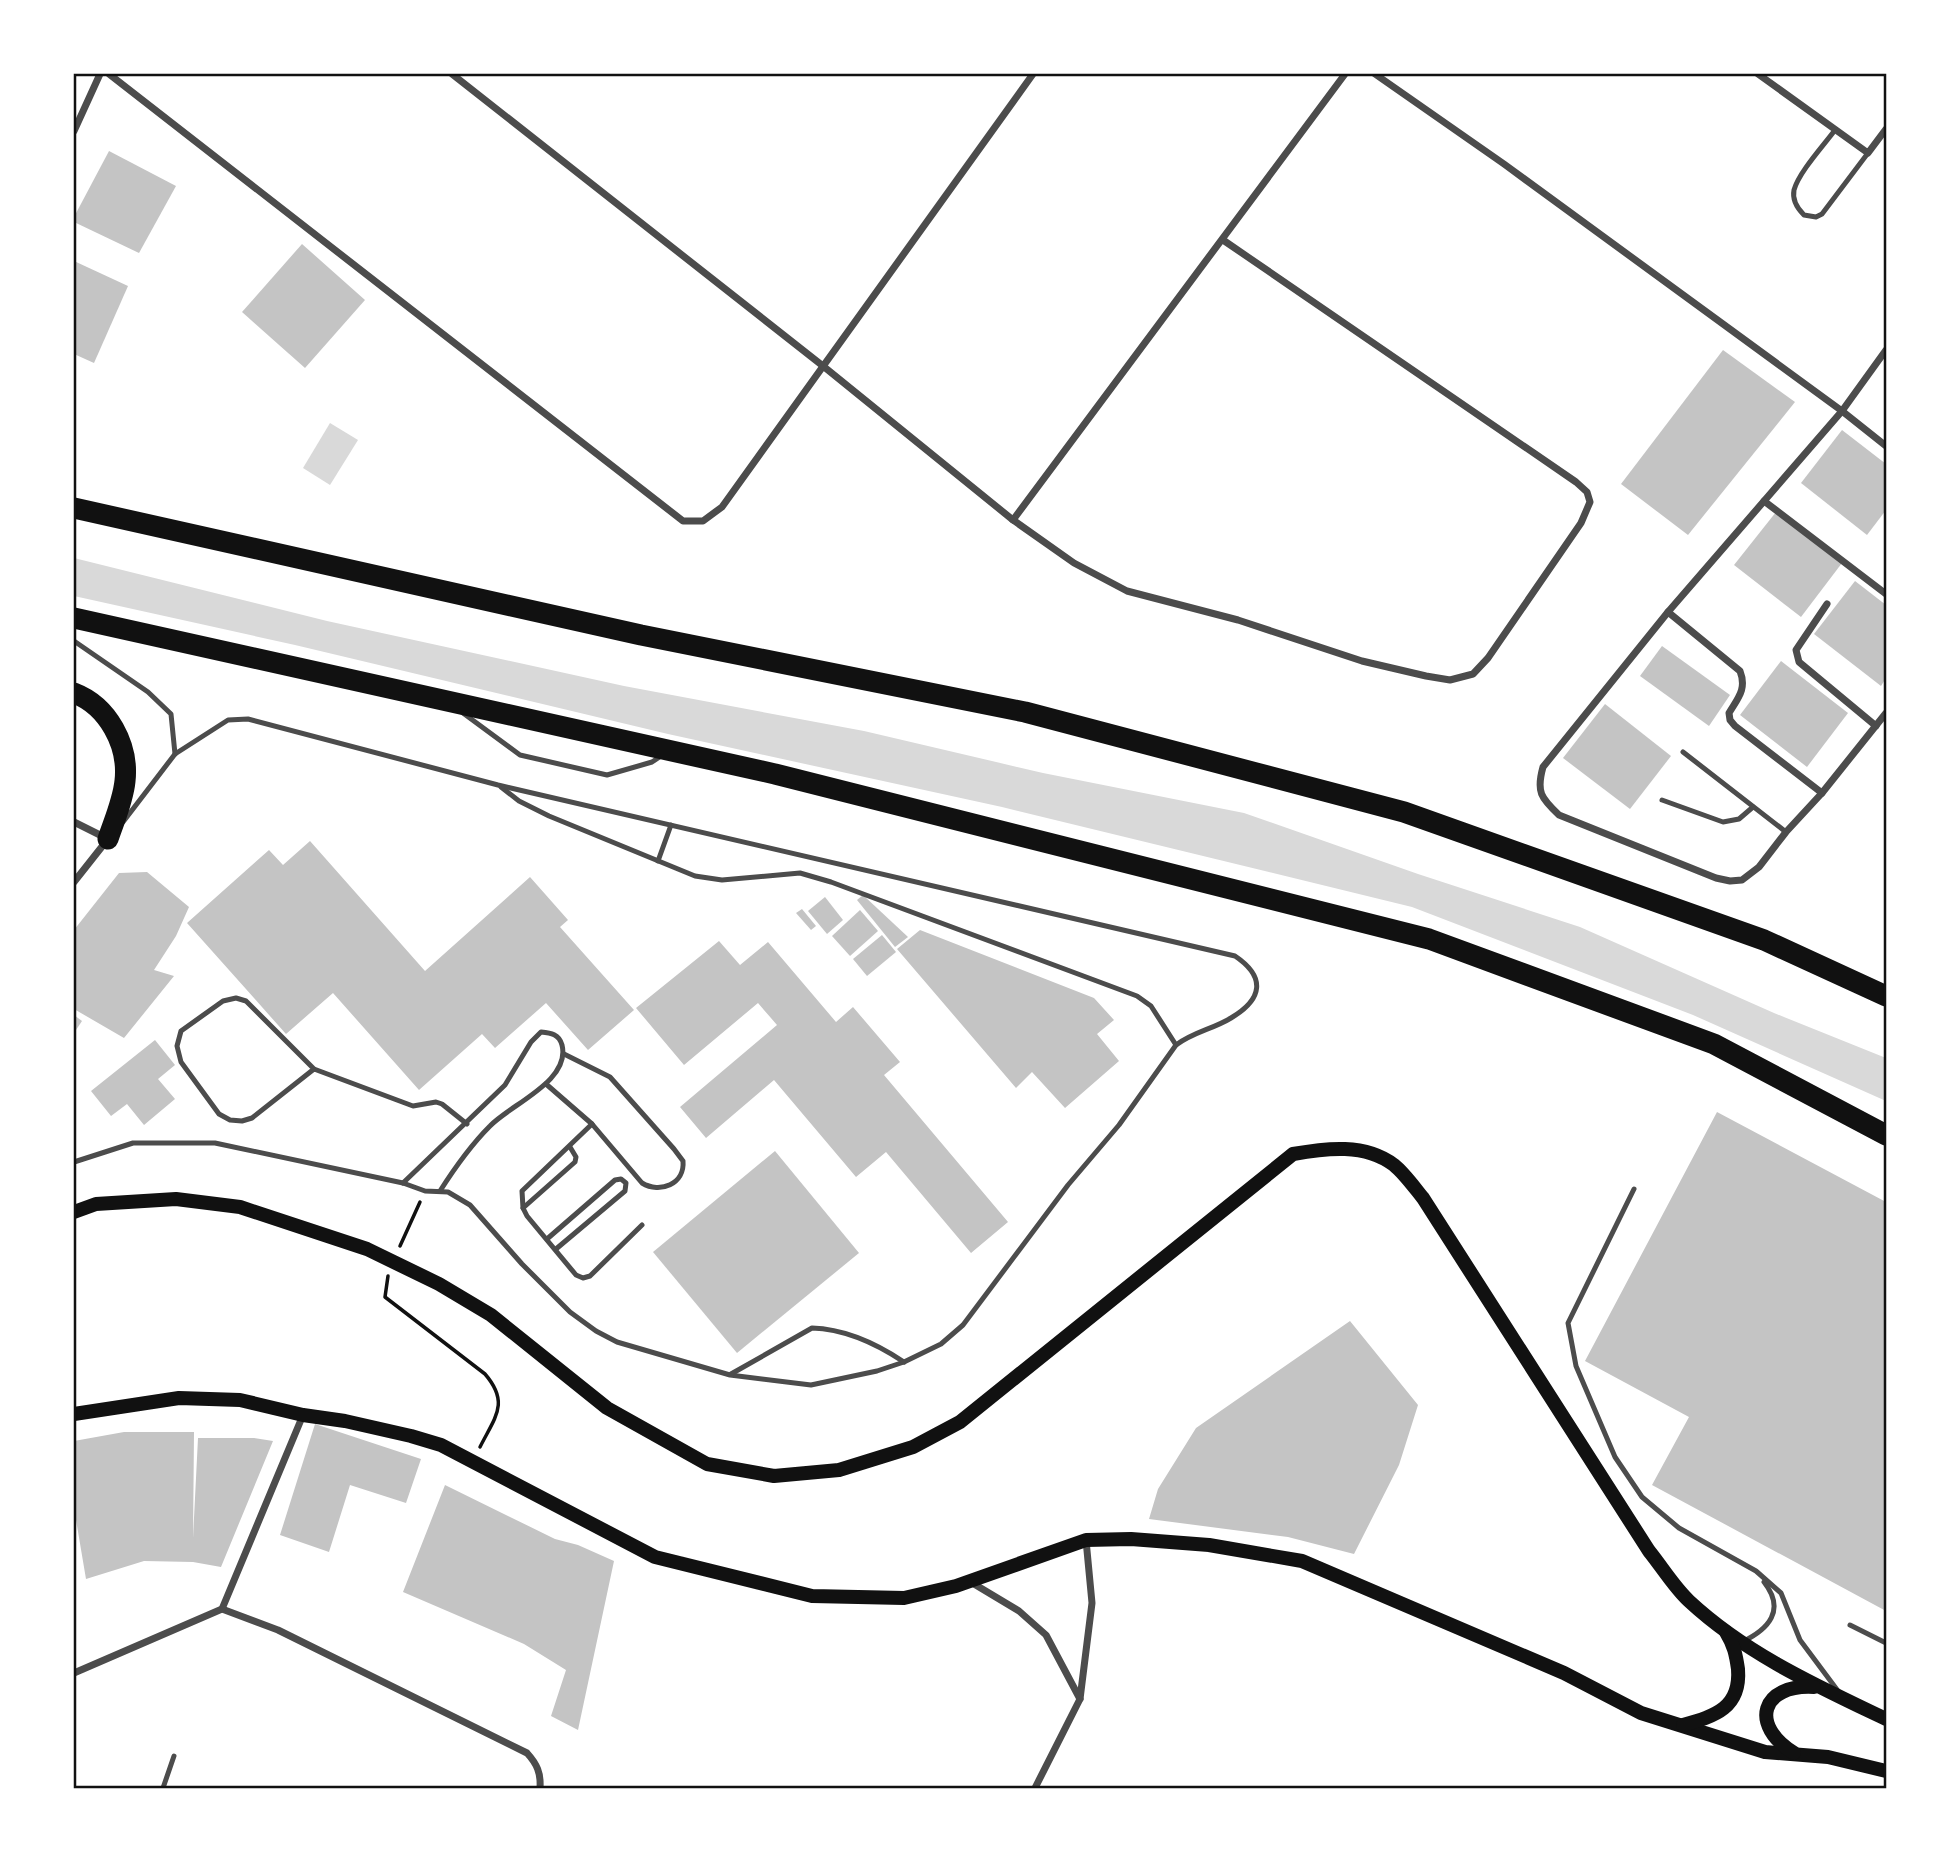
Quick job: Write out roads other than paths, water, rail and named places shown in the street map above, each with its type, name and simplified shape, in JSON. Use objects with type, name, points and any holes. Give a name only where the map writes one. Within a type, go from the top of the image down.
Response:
[{"type":"highway","points":[[74,508],[640,635],[1025,712],[1404,812],[1764,940],[1886,996]]},
{"type":"highway","points":[[74,618],[788,777],[1429,939],[1714,1044],[1886,1135]]},
{"type":"highway","points":[[74,693],[99,707],[118,737],[124,754],[125,784],[108,839]]},
{"type":"main road","points":[[74,1212],[96,1203],[176,1199],[240,1207],[367,1249],[439,1284],[491,1315],[607,1408],[678,1449],[707,1464],[774,1476],[839,1470],[913,1447],[960,1422],[1293,1154],[1317,1150],[1368,1151],[1394,1165],[1423,1198],[1649,1551],[1688,1600],[1760,1655],[1819,1688],[1886,1719]]},
{"type":"main road","points":[[74,1414],[191,1398],[240,1400],[411,1436],[441,1445],[655,1557],[812,1596],[904,1598],[969,1581],[1086,1540],[1131,1539],[1209,1545],[1302,1562],[1564,1673],[1641,1713],[1765,1752],[1828,1757],[1886,1771]]},
{"type":"main road","points":[[1683,1725],[1717,1713],[1727,1705],[1738,1688],[1736,1651],[1725,1630]]},
{"type":"main road","points":[[1797,1756],[1781,1746],[1770,1733],[1766,1724],[1767,1712],[1780,1693],[1798,1686],[1819,1688]]},
{"type":"street","points":[[74,131],[100,74]]},
{"type":"street","points":[[108,74],[682,521],[703,521],[722,507],[1033,74]]},
{"type":"street","points":[[452,74],[823,366],[1013,520],[1074,563],[1128,591],[1238,621],[1362,661],[1450,680],[1473,674],[1488,658],[1581,523],[1590,502],[1587,492],[1223,240]]},
{"type":"street","points":[[1013,520],[1345,74]]},
{"type":"street","points":[[1376,74],[1504,164],[1886,446]]},
{"type":"street","points":[[1758,74],[1868,153],[1886,129]]},
{"type":"street","points":[[1886,350],[1842,411],[1668,612],[1543,767],[1538,784],[1543,800],[1559,815],[1730,881],[1742,880],[1759,867],[1886,713]]},
{"type":"street","points":[[1764,501],[1886,594]]},
{"type":"street","points":[[1826,604],[1796,650],[1799,662],[1876,726]]},
{"type":"street","points":[[1668,612],[1740,671],[1744,680],[1743,690],[1729,713],[1735,726],[1822,793]]},
{"type":"street","points":[[74,822],[108,839],[74,882]]},
{"type":"street","points":[[222,1609],[303,1415]]},
{"type":"street","points":[[1035,1788],[1080,1699],[1092,1603],[1086,1540]]},
{"type":"street","points":[[969,1581],[1019,1611],[1046,1635],[1080,1699]]},
{"type":"street","points":[[74,1673],[222,1609],[278,1630],[527,1753],[536,1763],[541,1777],[540,1788]]},
{"type":"lane","points":[[1835,130],[1794,190],[1796,204],[1804,215],[1812,217],[1822,214],[1868,153]]},
{"type":"lane","points":[[74,641],[148,692],[171,714],[175,754]]},
{"type":"lane","points":[[449,702],[520,755],[607,775],[652,762],[671,751]]},
{"type":"lane","points":[[74,1162],[133,1143],[215,1143],[425,1191],[448,1192],[470,1205],[522,1264],[570,1312],[596,1331],[617,1342],[730,1374],[811,1385],[877,1371],[904,1362],[941,1344],[963,1325],[1068,1185],[1119,1125],[1177,1045],[1187,1037],[1233,1017],[1254,997],[1257,988],[1256,976],[1249,966],[1235,956],[498,785],[248,719],[228,720],[175,754],[108,839]]},
{"type":"lane","points":[[1683,752],[1786,832]]},
{"type":"lane","points":[[498,785],[519,801],[549,816],[695,876],[722,880],[800,873],[831,882],[1137,996],[1151,1006],[1177,1045]]},
{"type":"lane","points":[[1662,800],[1723,822],[1739,819],[1753,807]]},
{"type":"lane","points":[[658,861],[671,825]]},
{"type":"lane","points":[[314,1069],[252,1118],[230,1120],[219,1114],[181,1062],[177,1046],[181,1031],[223,1001],[236,998],[246,1001],[314,1069],[413,1106],[436,1102],[442,1104],[467,1124]]},
{"type":"lane","points":[[403,1184],[505,1085],[531,1042],[541,1032],[554,1034],[560,1039],[564,1054],[546,1084],[491,1125],[453,1170],[440,1191]]},
{"type":"lane","points":[[546,1084],[592,1124],[642,1183],[651,1189],[661,1189],[672,1184],[681,1174],[683,1161],[610,1077],[564,1054]]},
{"type":"lane","points":[[592,1124],[522,1191],[523,1208],[576,1275],[583,1278],[590,1276],[642,1225]]},
{"type":"lane","points":[[523,1208],[576,1162],[570,1147]]},
{"type":"lane","points":[[547,1239],[615,1180],[621,1179],[626,1183],[625,1191],[556,1249]]},
{"type":"lane","points":[[1634,1189],[1567,1323],[1576,1366],[1615,1457],[1642,1497],[1679,1528],[1756,1571],[1781,1593],[1800,1640],[1844,1699]]},
{"type":"lane","points":[[730,1374],[812,1328],[826,1328],[868,1341],[904,1362]]},
{"type":"lane","points":[[1741,1642],[1764,1629],[1774,1610],[1769,1587],[1756,1571]]},
{"type":"lane","points":[[1850,1625],[1886,1643]]},
{"type":"lane","points":[[163,1788],[174,1756]]}]
